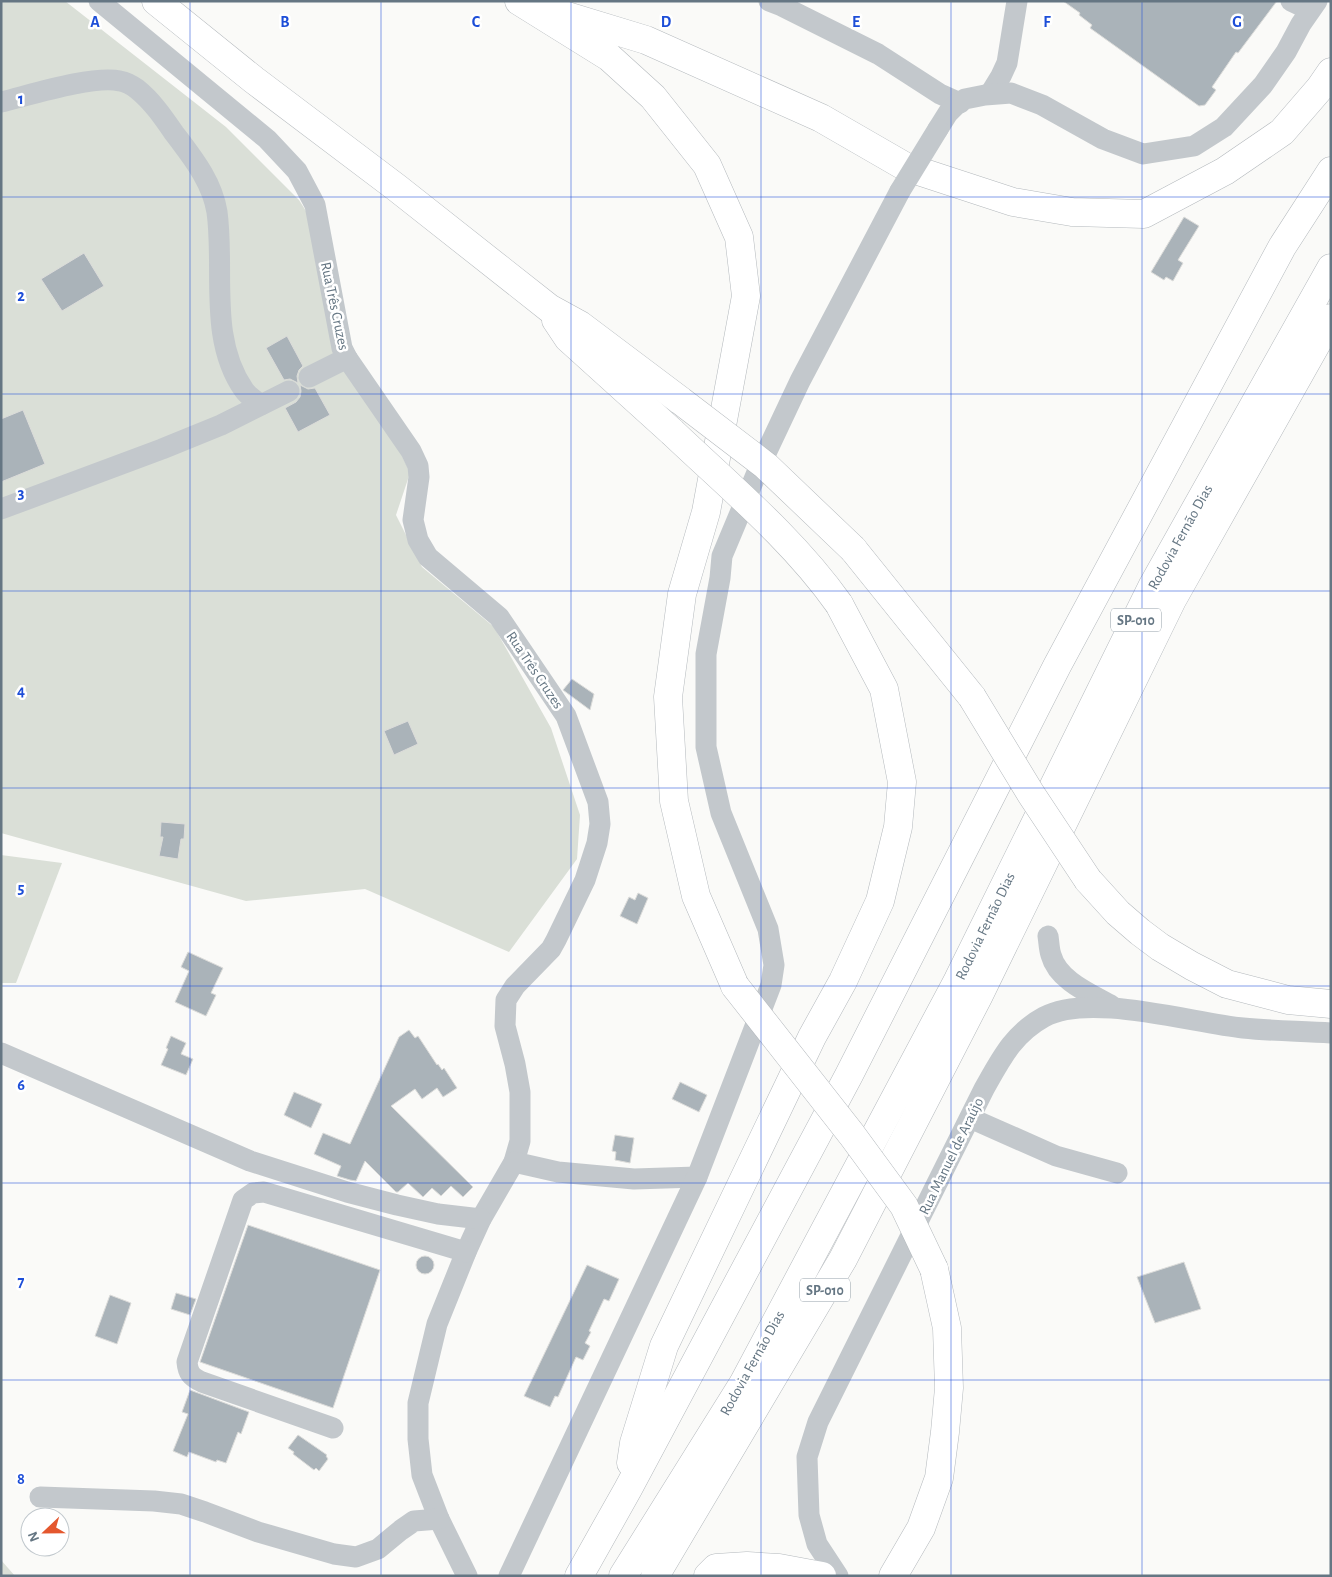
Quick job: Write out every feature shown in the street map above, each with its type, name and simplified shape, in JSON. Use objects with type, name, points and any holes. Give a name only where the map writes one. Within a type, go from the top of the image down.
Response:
[{"type":"highway","points":[[156,1],[254,80],[397,188],[549,308],[580,325],[766,466],[853,549],[972,697],[1031,794],[1088,880],[1118,913],[1140,932],[1160,947],[1227,984],[1288,1000],[1331,1004]]},
{"type":"highway","points":[[520,1],[646,40],[821,118],[906,167],[1013,202],[1072,212],[1144,214],[1217,176],[1282,132],[1320,88],[1331,72]]},
{"type":"highway","points":[[520,1],[609,57],[653,97],[707,165],[739,237],[746,296],[706,512],[682,594],[668,697],[674,801],[696,896],[735,986],[852,1135],[904,1206],[934,1269],[947,1328],[949,1388],[946,1432],[939,1478],[921,1528],[893,1576]]},
{"type":"highway","points":[[579,1576],[628,1489],[849,1076],[1066,649],[1282,247],[1331,170]]},
{"type":"highway","name":"Rodovia Fernão Dias","points":[[623,1576],[743,1384],[958,980],[1153,585],[1331,268]]},
{"type":"highway","points":[[549,308],[568,338],[672,432],[799,553],[820,578],[839,604],[884,689],[902,782],[898,827],[880,901],[842,981],[812,1036],[664,1346],[634,1443],[628,1489]]},
{"type":"highway","name":"Rodovia Fernão Dias","points":[[655,1576],[843,1259],[978,995],[1172,600],[1331,318]]},
{"type":"highway","points":[[708,1576],[716,1568],[747,1566],[779,1568],[822,1576]]},
{"type":"street","name":"Rua Três Cruzes","points":[[99,1],[267,139],[297,171],[315,205],[342,348],[411,451],[418,466],[419,477],[413,520],[418,540],[428,557],[499,616],[566,716],[598,802],[600,824],[597,843],[585,880],[551,949],[515,986],[506,1000],[505,1026],[520,1092],[520,1141],[514,1162],[481,1219],[466,1252],[437,1324],[418,1403],[418,1439],[422,1475],[438,1519],[468,1576]]},
{"type":"street","points":[[769,1],[878,54],[940,94],[960,103]]},
{"type":"street","points":[[990,94],[1007,62],[1017,1]]},
{"type":"street","points":[[509,1576],[697,1178],[771,986],[774,965],[768,929],[721,813],[706,746],[706,654],[720,578],[722,556],[758,470],[800,381],[900,191],[948,113],[965,99],[990,94],[1010,93],[1042,105],[1103,139],[1143,154],[1194,146],[1224,127],[1263,85],[1286,52],[1301,24],[1306,4]]},
{"type":"street","points":[[1,102],[76,84],[102,80],[121,81],[136,88],[151,101],[200,168],[210,189],[216,212],[225,348],[233,372],[245,391],[260,405]]},
{"type":"street","points":[[309,377],[347,358]]},
{"type":"street","points":[[1,509],[221,425],[290,391]]},
{"type":"street","points":[[1048,936],[1051,956],[1058,971],[1071,982],[1115,1008]]},
{"type":"street","name":"Rua Manuel de Araújo","points":[[838,1576],[817,1544],[809,1515],[807,1457],[818,1422],[984,1088],[1008,1047],[1045,1016],[1084,1007],[1115,1008],[1243,1028],[1331,1033]]},
{"type":"street","points":[[1,1054],[250,1161],[347,1192],[397,1205],[438,1214],[481,1219]]},
{"type":"street","points":[[970,1118],[1056,1156],[1117,1173]]},
{"type":"street","points":[[514,1162],[558,1172],[634,1179],[697,1178]]},
{"type":"street","points":[[333,1428],[202,1382],[193,1378],[188,1371],[187,1362],[243,1200],[253,1193],[264,1192],[466,1252]]},
{"type":"street","points":[[40,1497],[154,1501],[181,1504],[258,1532],[334,1554],[356,1557],[378,1549],[414,1521],[438,1519]]},
{"type":"shaded area","points":[[1,1],[65,1],[226,127],[299,200],[311,219],[338,349],[384,416],[410,473],[396,515],[422,567],[494,627],[551,728],[580,815],[577,859],[509,952],[365,889],[246,901],[1,833]]},
{"type":"shaded area","points":[[1,855],[62,863],[16,983],[1,983]]},
{"type":"shaded area","points":[[1,1560],[15,1576],[1,1576]]},
{"type":"building","points":[[1063,1],[1277,1],[1238,53],[1236,52],[1212,87],[1216,90],[1205,105],[1199,106],[1090,28],[1092,25],[1079,15],[1080,13]]},
{"type":"building","points":[[1184,217],[1199,226],[1178,260],[1183,263],[1173,281],[1166,277],[1164,280],[1151,272]]},
{"type":"building","points":[[84,253],[104,286],[62,311],[41,279]]},
{"type":"building","points":[[287,336],[303,366],[297,376],[298,383],[290,379],[284,380],[266,348]]},
{"type":"building","points":[[300,385],[308,389],[315,388],[330,415],[298,432],[285,408],[296,402],[300,397]]},
{"type":"building","points":[[23,410],[45,464],[1,482],[1,419]]},
{"type":"building","points":[[572,679],[594,694],[590,710],[563,690]]},
{"type":"building","points":[[408,721],[418,744],[394,755],[384,731]]},
{"type":"building","points":[[161,822],[185,824],[184,839],[181,839],[178,859],[159,856],[163,837],[160,837]]},
{"type":"building","points":[[638,893],[648,898],[637,924],[620,916],[629,897],[635,900]]},
{"type":"building","points":[[188,952],[223,968],[211,993],[216,995],[206,1016],[175,1002],[189,971],[181,967]]},
{"type":"building","points":[[409,1030],[415,1038],[418,1036],[437,1065],[442,1070],[444,1068],[457,1088],[443,1097],[437,1088],[422,1099],[415,1089],[391,1106],[473,1187],[463,1197],[451,1186],[441,1196],[432,1188],[423,1197],[408,1183],[396,1192],[365,1161],[356,1181],[350,1180],[337,1176],[341,1166],[314,1154],[323,1133],[350,1144],[399,1037]]},
{"type":"building","points":[[171,1036],[186,1043],[181,1054],[193,1059],[186,1075],[161,1065]]},
{"type":"building","points":[[680,1082],[707,1095],[699,1112],[672,1099]]},
{"type":"building","points":[[294,1092],[322,1104],[311,1128],[284,1115]]},
{"type":"building","points":[[615,1135],[634,1138],[630,1163],[615,1160],[616,1152],[612,1151]]},
{"type":"building","points":[[248,1225],[380,1270],[333,1408],[200,1362]]},
{"type":"building","points":[[421,1256],[429,1256],[434,1261],[432,1272],[421,1274],[416,1269],[416,1261]]},
{"type":"building","points":[[1184,1262],[1201,1309],[1155,1323],[1137,1277]]},
{"type":"building","points":[[587,1265],[619,1279],[609,1301],[604,1299],[589,1331],[591,1332],[585,1343],[590,1346],[583,1360],[576,1357],[558,1397],[555,1396],[550,1407],[524,1396]]},
{"type":"building","points":[[176,1293],[196,1299],[190,1315],[171,1309]]},
{"type":"building","points":[[110,1295],[131,1303],[117,1344],[95,1336]]},
{"type":"building","points":[[190,1390],[249,1412],[241,1434],[238,1432],[226,1463],[217,1460],[216,1462],[189,1452],[187,1457],[173,1451],[188,1414],[182,1412]]},
{"type":"building","points":[[298,1435],[327,1455],[328,1459],[319,1471],[316,1468],[314,1470],[288,1448]]}]
